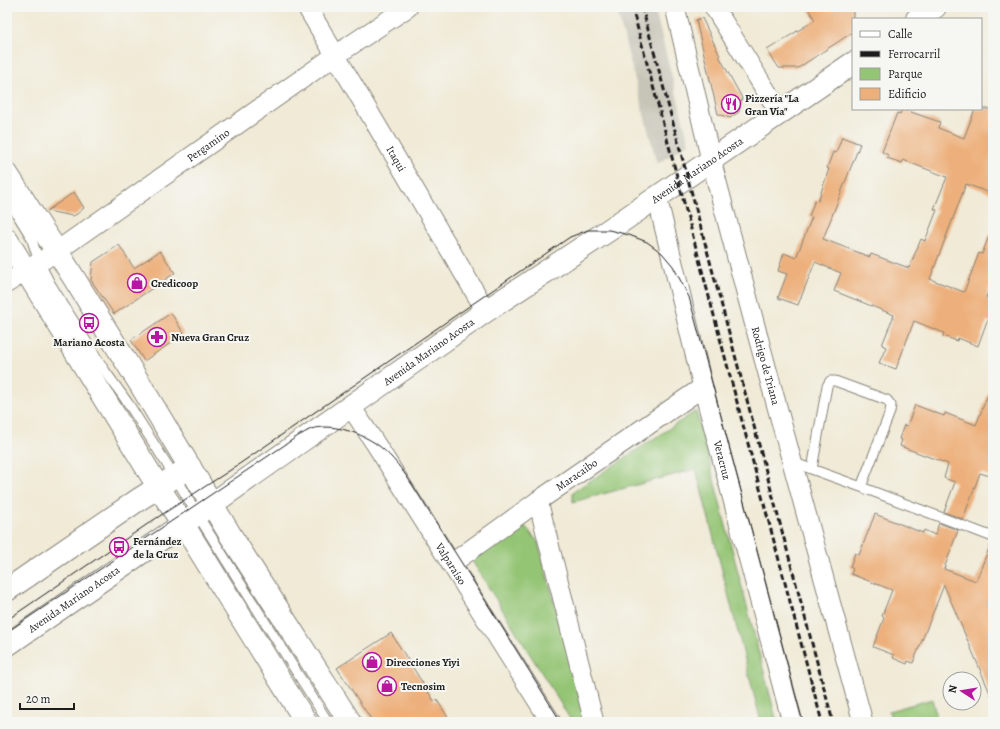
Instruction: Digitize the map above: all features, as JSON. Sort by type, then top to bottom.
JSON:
[{"type":"main road","points":[[918,18],[935,7]]},
{"type":"main road","name":"Avenida Mariano Acosta","points":[[7,645],[198,514],[486,311],[657,198],[852,64]]},
{"type":"main road","points":[[7,174],[42,229],[41,261],[198,514],[350,722]]},
{"type":"main road","points":[[7,240],[41,261],[140,384],[175,477],[198,514],[306,722]]},
{"type":"main road","points":[[7,590],[138,500],[175,477]]},
{"type":"street","name":"Itaqui","points":[[307,7],[486,311]]},
{"type":"street","name":"Pergamino","points":[[7,283],[41,261],[336,55],[408,7]]},
{"type":"street","name":"Rodrigo de Triana","points":[[675,7],[711,160],[863,722]]},
{"type":"street","points":[[714,7],[780,113]]},
{"type":"street","name":"Veracruz","points":[[657,198],[672,266],[703,387],[792,722]]},
{"type":"street","name":"Maracaibo","points":[[451,564],[538,501],[703,387]]},
{"type":"street","name":"Valparaíso","points":[[351,407],[551,722]]},
{"type":"street","points":[[538,501],[594,722]]},
{"type":"lane","points":[[7,198],[31,237],[41,261]]},
{"type":"lane","points":[[812,470],[826,386],[830,381],[835,381],[887,400],[891,405],[890,412],[861,487]]},
{"type":"lane","points":[[792,462],[993,537]]},
{"type":"lane","points":[[198,514],[328,722]]},
{"type":"shaded area","points":[[616,7],[654,7],[689,143],[657,164]]},
{"type":"green space","points":[[696,411],[777,722],[761,722],[696,469],[573,502],[573,492]]},
{"type":"green space","points":[[524,525],[538,542],[587,722],[572,722],[471,559]]},
{"type":"green space","points":[[932,699],[938,722],[892,722],[889,711]]},
{"type":"building","points":[[807,7],[853,7],[852,33],[798,68],[779,68],[767,50],[815,20]]},
{"type":"building","points":[[702,18],[719,56],[742,98],[739,112],[730,118],[718,114],[696,20]]},
{"type":"building","points":[[993,109],[993,194],[966,184],[930,279],[964,292],[979,253],[982,254],[993,228],[993,280],[986,297],[993,300],[993,323],[987,321],[978,346],[958,338],[957,341],[943,336],[944,333],[914,321],[896,369],[879,363],[886,347],[882,345],[894,315],[834,291],[841,273],[815,262],[798,305],[778,298],[787,274],[778,271],[784,253],[796,258],[812,217],[809,216],[815,200],[818,201],[833,152],[836,153],[842,137],[860,144],[823,239],[870,257],[871,254],[909,268],[921,239],[925,241],[937,210],[934,209],[947,177],[903,160],[902,163],[887,158],[888,155],[882,152],[897,113],[900,114],[902,110],[905,110],[940,122],[938,128],[964,138],[975,110]]},
{"type":"building","points":[[74,192],[84,208],[77,214],[73,216],[47,211]]},
{"type":"building","name":"Credicoop","points":[[119,245],[134,268],[160,251],[175,273],[114,314],[91,280],[93,262]]},
{"type":"building","name":"Nueva Gran Cruz","points":[[171,313],[184,334],[144,361],[131,340]]},
{"type":"building","points":[[992,384],[993,477],[980,473],[963,519],[944,512],[955,482],[944,478],[948,464],[900,446],[902,440],[899,439],[904,425],[907,426],[915,405],[944,416],[945,413],[976,425]]},
{"type":"building","points":[[875,514],[923,533],[924,530],[935,535],[939,523],[958,530],[944,569],[976,581],[991,543],[993,543],[993,700],[982,671],[981,671],[944,585],[913,663],[908,661],[907,664],[893,658],[894,655],[873,647],[884,618],[882,616],[892,590],[851,574],[853,569],[850,567],[855,553],[859,555]]},
{"type":"building","points":[[391,633],[434,701],[437,700],[451,722],[373,722],[337,668]]},
{"type":"tram line","points":[[7,620],[152,521],[229,471],[570,237],[588,230],[609,230],[629,235],[647,242],[662,253],[673,266],[689,297],[803,722]]},
{"type":"tram line","points":[[7,632],[298,436],[311,429],[319,427],[336,428],[361,435],[375,443],[385,451],[402,470],[561,722]]},
{"type":"railway","points":[[632,7],[822,722]]},
{"type":"railway","points":[[642,7],[833,722]]},
{"type":"place","name":"Pizzería \"La Gran Vía\"","points":[[731,104]]},
{"type":"place","name":"Credicoop","points":[[137,283]]},
{"type":"place","name":"Mariano Acosta","points":[[89,323]]},
{"type":"place","name":"Nueva Gran Cruz","points":[[157,337]]},
{"type":"place","name":"Fernández de la Cruz","points":[[119,547]]},
{"type":"place","name":"Direcciones Yiyi","points":[[372,662]]},
{"type":"place","name":"Tecnosim","points":[[387,686]]}]
